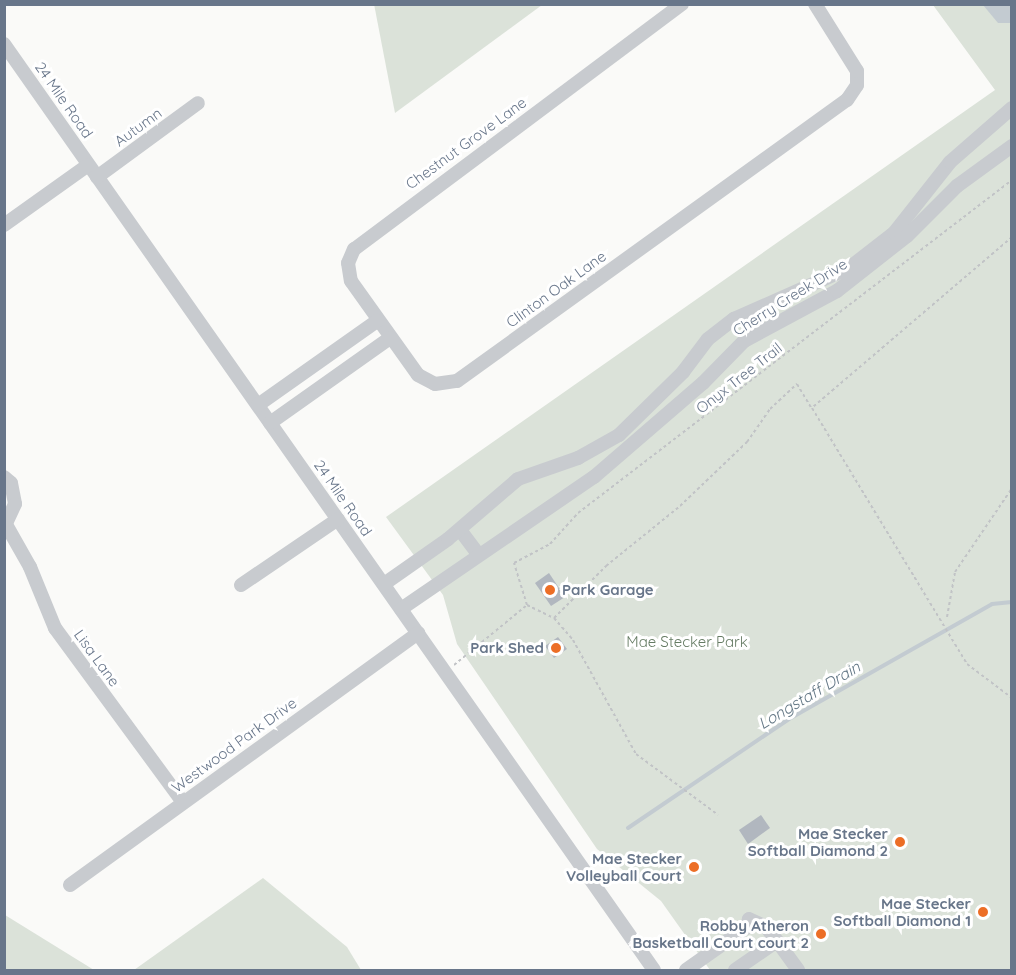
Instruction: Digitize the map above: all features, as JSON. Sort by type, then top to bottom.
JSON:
[{"type":"street","name":"Chestnut Grove Lane","points":[[390,338],[357,291],[349,271],[350,255],[360,242],[682,4]]},
{"type":"street","name":"Clinton Oak Lane","points":[[390,338],[418,375],[435,384],[452,383],[847,100],[858,80],[854,62],[815,4]]},
{"type":"street","name":"24 Mile Road","points":[[4,44],[654,970]]},
{"type":"street","name":"Autumn","points":[[97,177],[198,104]]},
{"type":"street","name":"Cherry Creek Drive","points":[[401,609],[478,554],[594,477],[641,426],[708,339],[734,319],[830,279],[897,237],[950,162],[1011,108]]},
{"type":"street","name":"Cherry Creek Drive","points":[[384,584],[460,530],[518,479],[578,458],[641,426],[703,383],[744,341],[837,291],[957,186],[1011,146]]},
{"type":"street","points":[[4,225],[88,165]]},
{"type":"street","points":[[258,405],[378,321]]},
{"type":"street","points":[[270,423],[390,338]]},
{"type":"street","points":[[4,477],[11,483],[15,504],[5,522]]},
{"type":"street","points":[[241,585],[338,519]]},
{"type":"street","name":"Lisa Lane","points":[[5,522],[30,567],[55,628],[183,802]]},
{"type":"street","points":[[460,530],[478,554]]},
{"type":"street","name":"Westwood Park Drive","points":[[70,885],[418,633]]},
{"type":"street","points":[[686,970],[747,927],[749,919],[766,927],[798,970]]},
{"type":"street","points":[[735,970],[777,940]]},
{"type":"path","name":"Onyx Tree Trail","points":[[527,605],[514,563],[550,544],[578,513],[1011,180]]},
{"type":"path","points":[[812,408],[1011,237]]},
{"type":"path","points":[[554,618],[606,566],[689,498],[747,442],[770,410],[797,384],[967,664],[1011,698]]},
{"type":"path","points":[[947,617],[955,572],[1011,488]]},
{"type":"path","points":[[445,672],[499,632],[527,605],[554,618],[591,668],[636,754],[718,815]]},
{"type":"green space","points":[[374,4],[542,4],[542,5],[395,113]]},
{"type":"green space","name":"Mae Stecker Park","points":[[933,5],[1011,5],[1011,970],[710,970],[661,901],[597,849],[457,644],[443,595],[386,517],[995,90]]},
{"type":"green space","points":[[263,878],[347,947],[361,970],[134,970]]},
{"type":"green space","points":[[5,915],[94,970],[5,970]]},
{"type":"shaded area","points":[[983,5],[1011,5],[1011,23],[998,23]]},
{"type":"building","name":"Park Garage","points":[[549,573],[565,597],[551,606],[535,583]]},
{"type":"building","name":"Park Shed","points":[[558,637],[567,649],[554,658],[545,646]]},
{"type":"building","points":[[761,815],[770,828],[748,844],[739,830]]},
{"type":"waterway","name":"Longstaff Drain","points":[[628,828],[789,719],[992,604],[1012,602]]},
{"type":"place","name":"Park Garage","points":[[550,590]]},
{"type":"place","name":"Park Shed","points":[[556,648]]},
{"type":"place","name":"Mae Stecker Softball Diamond 2","points":[[900,842]]},
{"type":"place","name":"Mae Stecker Volleyball Court","points":[[694,867]]},
{"type":"place","name":"Mae Stecker Softball Diamond 1","points":[[983,912]]},
{"type":"place","name":"Robby Atheron Basketball Court court 2","points":[[821,934]]}]
